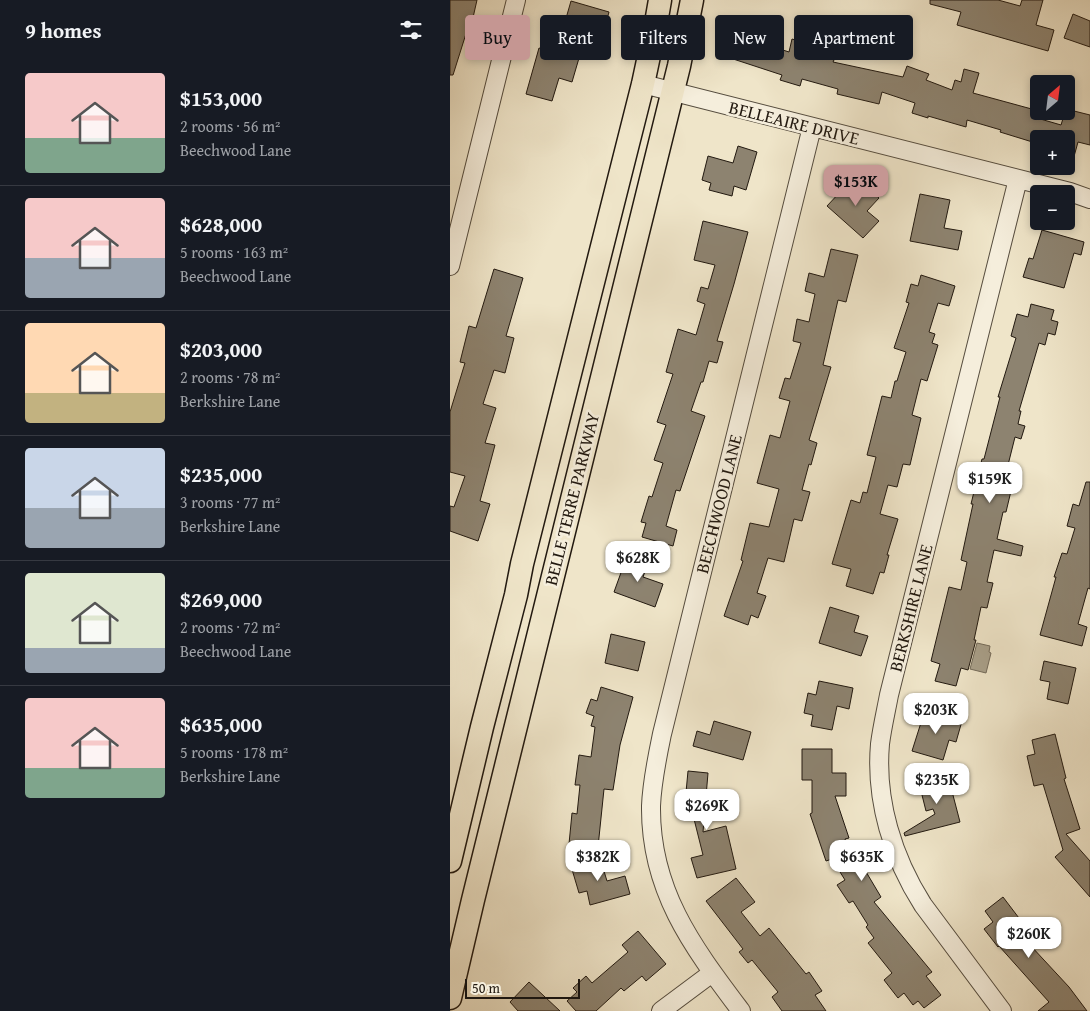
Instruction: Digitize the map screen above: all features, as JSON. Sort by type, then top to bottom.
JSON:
[{"type":"main road","name":"BELLE TERRE PARKWAY","points":[[450,861],[522,564],[643,84],[660,0]]},
{"type":"main road","name":"BELLE TERRE PARKWAY","points":[[450,998],[679,66],[692,0]]},
{"type":"street","points":[[450,266],[516,0]]},
{"type":"street","name":"BELLEAIRE DRIVE","points":[[643,84],[1090,199]]},
{"type":"street","name":"BEECHWOOD LANE","points":[[741,1011],[692,943],[665,890],[659,870],[652,829],[653,778],[812,127]]},
{"type":"street","name":"BERKSHIRE LANE","points":[[1002,1011],[923,905],[900,864],[886,821],[881,796],[880,745],[891,686],[1018,179]]},
{"type":"street","points":[[661,1011],[712,973]]},
{"type":"shaded area","points":[[977,643],[990,646],[989,652],[991,653],[986,673],[970,669]]},
{"type":"building","points":[[450,0],[477,0],[474,15],[465,15],[465,37],[453,75],[450,75]]},
{"type":"building","points":[[930,0],[998,0],[1020,6],[1022,0],[1043,0],[1036,25],[1054,30],[1048,51],[957,25],[961,12],[930,4]]},
{"type":"building","points":[[571,1],[609,12],[608,15],[567,15]]},
{"type":"building","points":[[1073,14],[1090,21],[1090,47],[1064,38]]},
{"type":"building","points":[[792,39],[794,40],[794,60],[834,60],[833,62],[903,77],[907,66],[929,74],[926,80],[952,90],[955,80],[961,82],[964,69],[979,73],[973,93],[1030,109],[1030,120],[1044,120],[1061,125],[1063,120],[1075,120],[1075,111],[1090,115],[1090,145],[1078,142],[1075,153],[1075,130],[1030,130],[1030,141],[967,120],[966,127],[912,113],[915,103],[882,92],[879,104],[837,94],[838,89],[802,79],[800,86],[780,80],[782,75],[736,60],[784,60],[784,50],[789,52]]},
{"type":"building","points":[[539,48],[540,60],[578,60],[572,82],[559,78],[552,101],[526,94]]},
{"type":"building","points":[[738,146],[757,152],[746,190],[734,186],[732,196],[709,190],[711,183],[702,180],[708,156],[733,163]]},
{"type":"building","points":[[855,176],[879,198],[867,211],[879,221],[863,238],[827,206]]},
{"type":"building","points":[[920,194],[950,200],[944,228],[962,231],[958,250],[910,241]]},
{"type":"building","points":[[703,221],[748,232],[717,341],[723,342],[717,363],[709,361],[691,411],[705,416],[680,491],[676,490],[666,526],[677,530],[673,546],[642,537],[646,523],[641,522],[649,496],[652,497],[663,463],[654,460],[666,425],[657,422],[673,374],[666,372],[678,329],[696,335],[705,304],[697,301],[701,287],[708,289],[715,265],[694,260]]},
{"type":"building","points":[[1042,230],[1084,242],[1081,255],[1074,253],[1064,288],[1023,277],[1029,258],[1033,259]]},
{"type":"building","points":[[831,249],[858,255],[846,302],[838,300],[823,365],[831,367],[809,440],[817,443],[802,490],[810,492],[802,521],[794,519],[784,562],[768,558],[757,593],[766,596],[758,618],[751,615],[748,625],[724,616],[743,561],[741,560],[750,523],[769,527],[779,489],[757,483],[770,435],[780,438],[790,401],[779,398],[785,378],[790,379],[801,343],[793,341],[797,319],[809,322],[815,294],[805,291],[809,273],[824,277]]},
{"type":"building","points":[[494,269],[523,278],[506,336],[514,338],[505,373],[494,370],[483,404],[496,408],[485,443],[495,445],[480,501],[490,504],[478,541],[450,531],[450,506],[454,507],[465,476],[450,472],[450,412],[465,363],[460,362],[469,326],[476,328]]},
{"type":"building","points":[[921,275],[955,286],[949,306],[938,303],[929,332],[935,334],[932,343],[938,345],[927,381],[921,379],[912,415],[921,418],[910,465],[903,464],[897,487],[888,485],[880,514],[898,519],[887,555],[889,555],[884,573],[880,572],[873,594],[846,586],[851,569],[832,564],[851,500],[860,503],[863,492],[867,493],[876,457],[867,455],[882,396],[891,398],[906,352],[894,348],[909,303],[906,302],[911,284],[918,286]]},
{"type":"building","points":[[1031,304],[1054,310],[1051,320],[1058,322],[1055,335],[1048,333],[1045,345],[1039,343],[1019,411],[1021,411],[1018,424],[1025,426],[1021,439],[1015,437],[1002,489],[1011,491],[1006,512],[1003,512],[997,539],[1023,546],[1021,556],[994,550],[987,582],[993,583],[987,608],[981,607],[974,640],[976,640],[968,670],[961,668],[956,686],[935,681],[940,664],[931,661],[949,587],[961,590],[967,562],[961,560],[973,504],[971,504],[1000,397],[998,397],[1016,338],[1011,336],[1017,314],[1028,317]]},
{"type":"building","points":[[1086,482],[1090,482],[1090,589],[1088,588],[1078,624],[1087,627],[1082,646],[1040,635],[1056,577],[1054,577],[1062,553],[1067,554],[1075,528],[1067,526],[1073,504],[1079,506]]},
{"type":"building","points":[[627,556],[648,563],[643,577],[663,584],[655,607],[614,592]]},
{"type":"building","points":[[830,607],[859,616],[854,632],[868,636],[861,656],[819,643]]},
{"type":"building","points":[[611,634],[645,642],[638,671],[605,663]]},
{"type":"building","points":[[1044,661],[1076,668],[1068,704],[1047,699],[1050,682],[1040,680]]},
{"type":"building","points":[[819,681],[853,688],[849,709],[837,706],[832,730],[811,726],[813,715],[804,713],[808,693],[816,695]]},
{"type":"building","points":[[601,687],[633,697],[620,745],[613,790],[604,789],[598,847],[569,844],[572,813],[577,814],[580,785],[575,785],[579,755],[591,757],[595,727],[591,726],[594,716],[586,713],[591,699],[597,701]]},
{"type":"building","points":[[925,710],[962,721],[956,742],[949,740],[943,760],[912,751]]},
{"type":"building","points":[[714,721],[751,732],[743,760],[693,746],[697,731],[710,735]]},
{"type":"building","points":[[1055,734],[1066,778],[1064,779],[1080,829],[1066,834],[1090,861],[1090,897],[1055,857],[1063,850],[1043,784],[1034,786],[1027,756],[1035,754],[1032,740]]},
{"type":"building","points":[[802,749],[832,749],[832,773],[846,773],[846,796],[835,796],[849,838],[845,839],[853,864],[859,860],[881,897],[874,902],[932,972],[926,976],[941,995],[924,1008],[918,1001],[913,1005],[904,993],[898,998],[884,980],[892,973],[868,943],[874,938],[866,927],[868,925],[853,901],[849,903],[837,885],[845,880],[832,859],[826,861],[810,814],[812,813],[812,780],[802,780]]},
{"type":"building","points":[[688,771],[708,773],[703,832],[726,826],[736,869],[697,878],[691,858],[703,855],[693,815],[684,814]]},
{"type":"building","points":[[948,776],[960,822],[905,836],[904,833],[935,814],[933,809],[926,811],[919,783]]},
{"type":"building","points":[[600,858],[607,881],[625,876],[630,894],[590,905],[587,891],[579,893],[571,866]]},
{"type":"building","points":[[736,878],[755,902],[741,912],[760,936],[769,928],[806,974],[809,972],[822,991],[815,995],[826,1011],[782,1011],[772,997],[778,992],[752,960],[748,963],[739,952],[743,949],[706,901]]},
{"type":"building","points":[[1003,897],[1025,926],[1018,932],[1069,987],[1087,1011],[1038,1011],[1049,1002],[998,947],[984,929],[993,922],[985,911]]},
{"type":"building","points":[[638,931],[666,964],[646,981],[642,976],[624,991],[621,988],[596,1011],[576,1011],[567,1001],[577,992],[573,988],[586,976],[592,983],[628,952],[622,945]]},
{"type":"building","points":[[529,982],[560,1011],[518,1011],[510,1002]]}]
